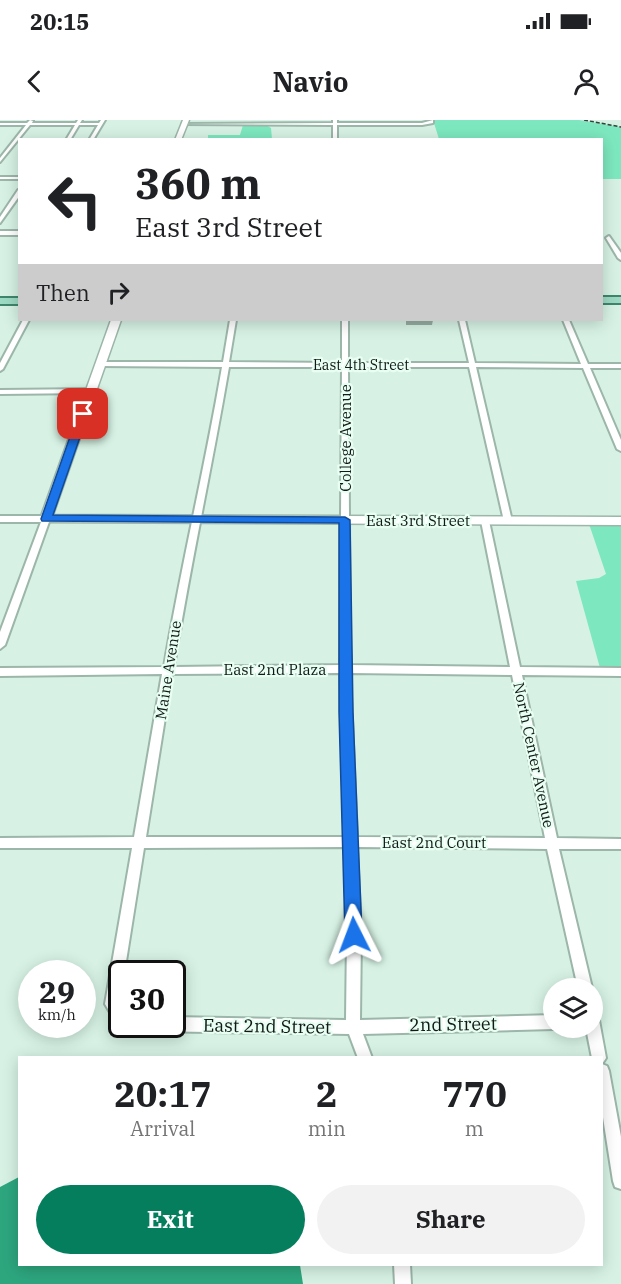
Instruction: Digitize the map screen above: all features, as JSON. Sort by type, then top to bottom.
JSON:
[{"type":"main road","points":[[603,300],[621,300]]},
{"type":"main road","points":[[0,302],[18,302]]},
{"type":"street","points":[[0,122],[102,122]]},
{"type":"street","points":[[0,161],[30,122]]},
{"type":"street","points":[[69,138],[79,122]]},
{"type":"street","points":[[92,138],[102,122]]},
{"type":"street","points":[[179,138],[185,122],[431,122]]},
{"type":"street","points":[[335,122],[335,138]]},
{"type":"street","points":[[0,147],[18,147]]},
{"type":"street","points":[[0,178],[18,178]]},
{"type":"street","points":[[0,220],[18,194]]},
{"type":"street","points":[[0,233],[18,233]]},
{"type":"street","points":[[605,238],[621,238]]},
{"type":"street","points":[[605,238],[621,258]]},
{"type":"street","points":[[0,369],[25,321]]},
{"type":"street","points":[[0,645],[116,321]]},
{"type":"street","name":"Maine Avenue","points":[[120,960],[180,598],[198,519],[233,321]]},
{"type":"street","name":"College Avenue","points":[[345,321],[345,669],[349,842],[354,935],[354,1027],[364,1056]]},
{"type":"street","points":[[462,321],[508,521]]},
{"type":"street","points":[[566,321],[621,449]]},
{"type":"street","name":"East 4th Street","points":[[100,364],[621,366]]},
{"type":"street","points":[[0,392],[91,392]]},
{"type":"street","name":"East 3rd Street","points":[[0,519],[621,521]]},
{"type":"street","name":"North Center Avenue","points":[[485,521],[552,843],[583,978]]},
{"type":"street","name":"East 2nd Plaza","points":[[0,672],[345,669],[517,673],[621,672]]},
{"type":"street","name":"East 2nd Court","points":[[0,843],[621,844]]},
{"type":"street","name":"2nd Street","points":[[354,1027],[543,1022]]},
{"type":"street","name":"East 2nd Street","points":[[186,1025],[354,1027]]},
{"type":"street","points":[[596,1038],[599,1056]]},
{"type":"street","points":[[603,1077],[621,1181]]},
{"type":"street","points":[[402,1266],[403,1284]]},
{"type":"shaded area","points":[[433,120],[579,120],[621,127],[621,179],[603,179],[603,138],[439,138]]},
{"type":"shaded area","points":[[243,125],[266,125],[271,128],[272,138],[208,138],[208,135],[240,135]]},
{"type":"shaded area","points":[[589,524],[621,524],[621,668],[600,668],[576,581],[599,578],[606,574]]},
{"type":"shaded area","points":[[18,1178],[18,1266],[300,1266],[303,1284],[0,1284],[0,1187]]},
{"type":"railway","points":[[584,120],[621,127]]},
{"type":"route","points":[[83,414],[46,519],[345,520],[345,669],[349,842],[354,935]]}]
